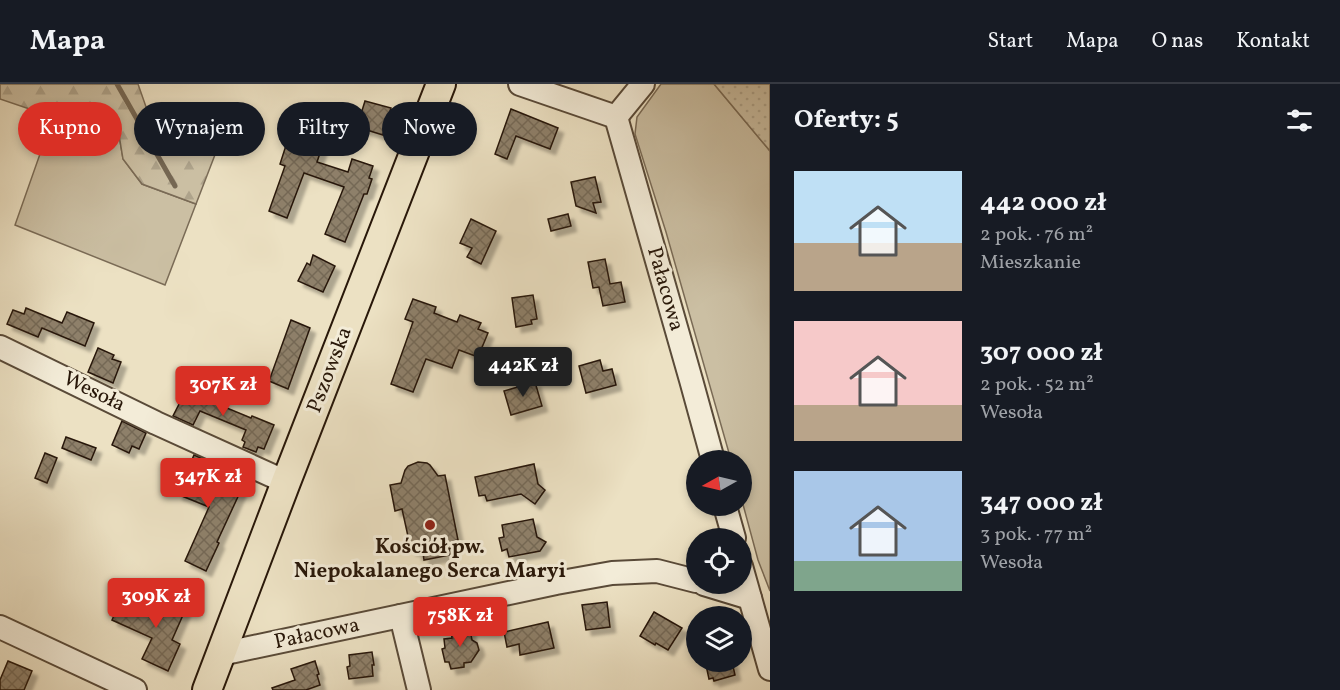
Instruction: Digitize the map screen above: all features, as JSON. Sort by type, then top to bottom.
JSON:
[{"type":"main road","name":"Pszowska","points":[[207,690],[441,84]]},
{"type":"street","points":[[520,84],[616,117],[643,84]]},
{"type":"street","name":"Pałacowa","points":[[616,117],[710,450]]},
{"type":"street","name":"Wesoła","points":[[0,347],[156,423],[286,482]]},
{"type":"street","name":"Pałacowa","points":[[221,654],[612,573],[657,571],[686,578]]},
{"type":"street","points":[[737,594],[750,598]]},
{"type":"street","points":[[749,594],[770,669]]},
{"type":"street","points":[[401,616],[418,690]]},
{"type":"street","points":[[0,627],[135,690]]},
{"type":"green space","points":[[0,84],[138,84],[144,102],[134,102],[134,156],[215,156],[196,204],[142,184],[123,159],[122,102],[18,102],[18,105],[0,99]]},
{"type":"green space","points":[[661,84],[714,84],[770,151],[770,591],[758,560],[752,528],[749,528],[746,516],[752,516],[752,450],[728,450],[666,232],[635,134],[637,117]]},
{"type":"green space","points":[[714,84],[770,84],[770,151]]},
{"type":"green space","points":[[122,153],[123,159],[142,184],[196,204],[165,285],[15,225],[39,156],[122,156]]},
{"type":"building","points":[[370,102],[382,106],[382,135],[370,131]]},
{"type":"building","points":[[511,109],[558,128],[550,149],[516,136],[507,159],[495,154]]},
{"type":"building","points":[[283,156],[319,156],[317,162],[348,172],[352,159],[373,166],[367,194],[364,194],[345,242],[325,234],[344,187],[304,173],[287,218],[269,211],[285,166],[280,164]]},
{"type":"building","points":[[595,177],[601,202],[593,203],[596,213],[576,206],[571,182]]},
{"type":"building","points":[[568,214],[571,226],[551,231],[548,219]]},
{"type":"building","points":[[471,219],[496,231],[481,264],[467,257],[472,248],[460,243]]},
{"type":"building","points":[[313,255],[335,266],[323,292],[298,281],[307,263],[310,265]]},
{"type":"building","points":[[605,259],[610,284],[621,282],[625,302],[603,306],[599,287],[593,288],[588,262]]},
{"type":"building","points":[[533,295],[537,319],[531,320],[532,324],[516,327],[512,298]]},
{"type":"building","points":[[413,299],[436,307],[434,313],[457,322],[460,315],[481,323],[478,329],[488,333],[478,357],[459,350],[452,368],[426,359],[413,392],[391,384],[413,322],[405,319]]},
{"type":"building","points":[[26,308],[62,323],[67,312],[94,323],[85,346],[42,328],[38,337],[7,324],[13,310],[24,314]]},
{"type":"building","points":[[291,320],[310,328],[288,389],[269,381]]},
{"type":"building","points":[[98,348],[114,355],[112,359],[121,362],[113,383],[88,372]]},
{"type":"building","points":[[600,360],[603,371],[612,369],[616,385],[586,393],[579,366]]},
{"type":"building","points":[[191,381],[210,390],[205,399],[274,425],[264,449],[258,447],[256,452],[243,447],[245,442],[242,440],[246,430],[200,411],[193,425],[173,416]]},
{"type":"building","points":[[535,382],[542,406],[511,415],[504,391]]},
{"type":"building","points":[[122,421],[146,433],[139,449],[132,446],[129,453],[112,445]]},
{"type":"building","points":[[66,437],[96,448],[91,460],[62,448]]},
{"type":"building","points":[[45,453],[57,458],[47,483],[35,478]]},
{"type":"building","points":[[194,455],[210,462],[206,472],[242,488],[206,571],[185,561],[209,507],[177,494]]},
{"type":"building","name":"Kościół pw. Niepokalanego Serca Maryi","points":[[418,462],[430,465],[438,476],[445,475],[458,540],[453,541],[454,547],[449,549],[450,555],[424,560],[423,553],[417,555],[416,550],[411,550],[402,509],[395,511],[390,485],[401,483],[408,466]]},
{"type":"building","points":[[534,464],[538,484],[545,490],[535,504],[521,494],[487,501],[485,495],[479,496],[475,477]]},
{"type":"building","points":[[533,519],[537,537],[546,542],[540,551],[509,557],[507,549],[502,551],[499,538],[504,537],[502,525]]},
{"type":"building","points":[[165,597],[187,606],[172,640],[180,644],[168,671],[142,659],[152,638],[112,620],[118,606],[135,614],[140,603],[158,612]]},
{"type":"building","points":[[607,602],[610,627],[586,630],[582,605]]},
{"type":"building","points":[[654,612],[682,628],[668,650],[640,636]]},
{"type":"building","points":[[548,622],[554,648],[520,655],[519,644],[507,647],[504,632]]},
{"type":"building","points":[[469,625],[472,640],[477,643],[479,650],[471,662],[464,663],[464,667],[451,669],[449,662],[445,662],[442,649],[445,648],[444,639],[452,638],[451,629]]},
{"type":"building","points":[[372,652],[373,676],[349,679],[347,667],[350,666],[349,655]]},
{"type":"building","points":[[8,661],[32,671],[24,690],[0,690],[0,680]]},
{"type":"building","points":[[315,661],[320,685],[306,690],[273,690],[272,688],[295,680],[291,669]]},
{"type":"building","points":[[708,672],[734,672],[735,675],[714,681],[713,678],[709,679]]},
{"type":"waterway","points":[[117,84],[175,186]]},
{"type":"place","name":"Kościół pw. Niepokalanego Serca Maryi","points":[[430,525]]}]
